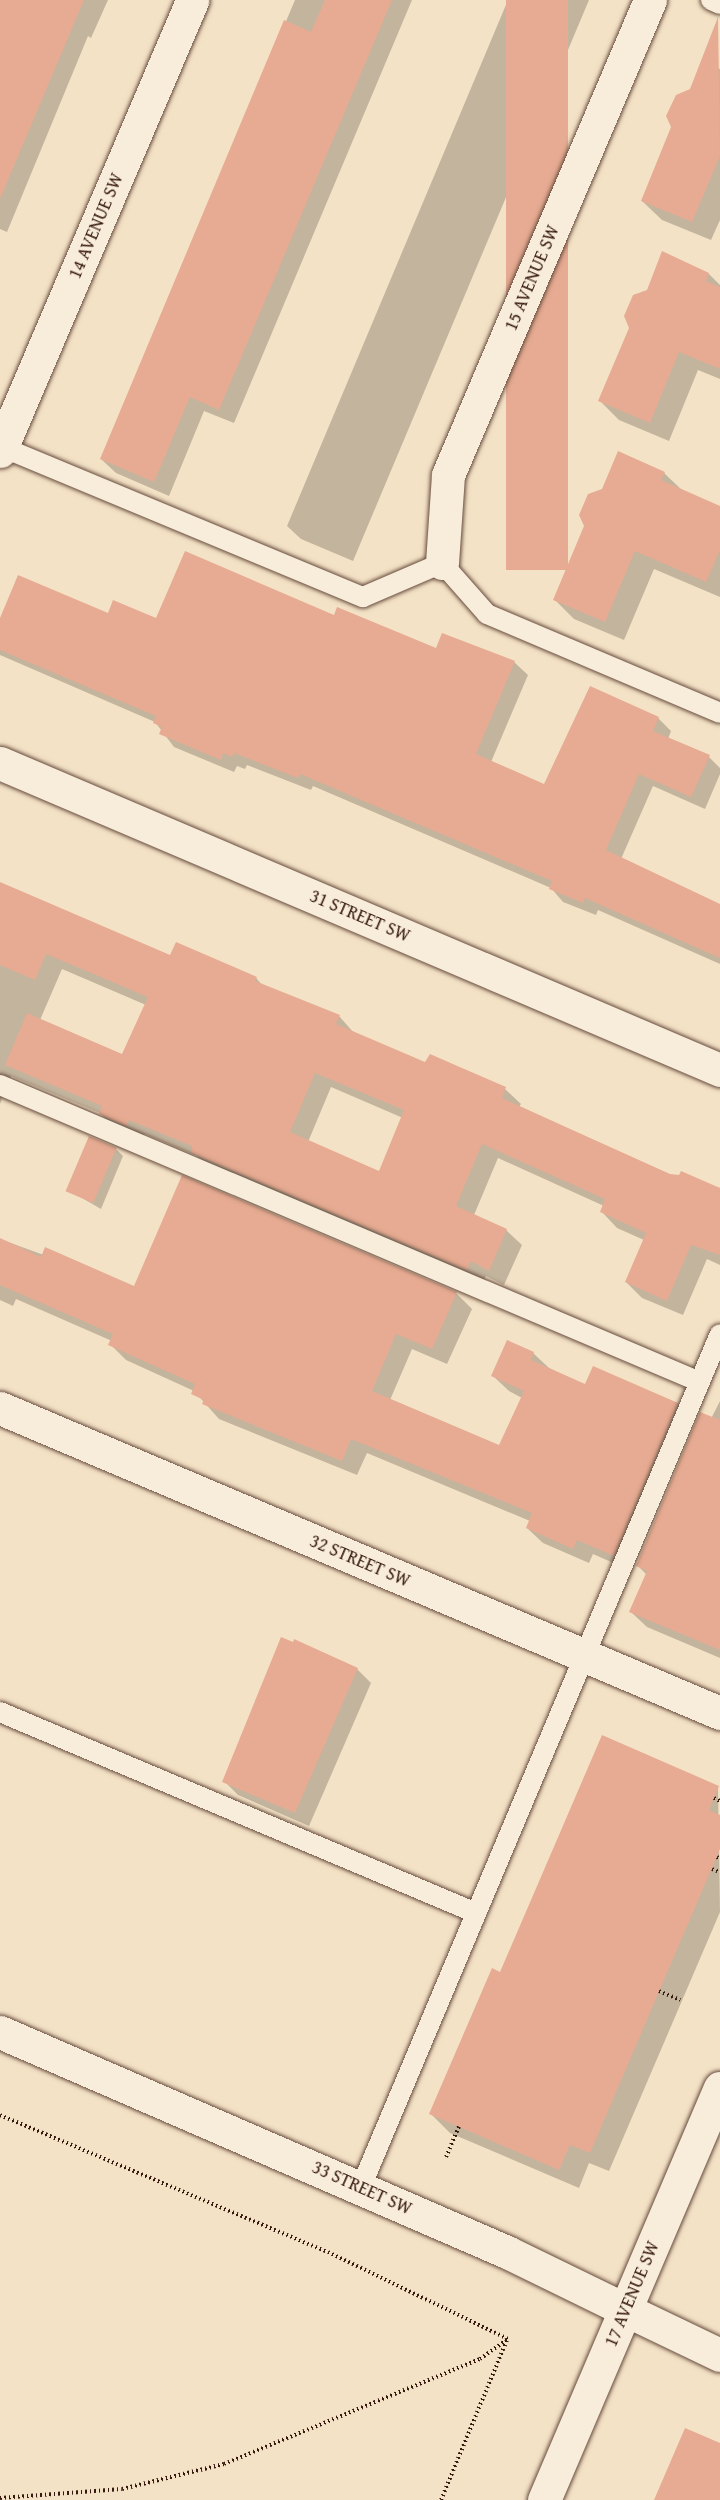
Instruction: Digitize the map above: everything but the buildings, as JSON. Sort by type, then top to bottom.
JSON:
[{"type":"street","name":"14 AVENUE SW","points":[[1,449],[192,0]]},
{"type":"street","name":"15 AVENUE SW","points":[[442,563],[448,475],[650,0]]},
{"type":"street","name":"31 STREET SW","points":[[0,763],[720,1070]]},
{"type":"street","name":"32 STREET SW","points":[[0,1408],[720,1713]]},
{"type":"street","name":"33 STREET SW","points":[[0,2032],[361,2187],[720,2355]]},
{"type":"street","name":"17 AVENUE SW","points":[[544,2500],[720,2088]]},
{"type":"lane","points":[[711,0],[720,3]]},
{"type":"lane","points":[[1,449],[363,597],[442,563],[487,614],[720,713]]},
{"type":"lane","points":[[0,1085],[700,1382]]},
{"type":"lane","points":[[361,2187],[720,1334]]},
{"type":"lane","points":[[0,1712],[476,1913]]},
{"type":"path","points":[[714,1798],[720,1801]]},
{"type":"path","points":[[712,1869],[720,1872]]},
{"type":"path","points":[[659,1991],[680,2000]]},
{"type":"path","points":[[0,2115],[328,2252],[508,2339]]},
{"type":"path","points":[[446,2157],[459,2127]]},
{"type":"path","points":[[0,2498],[122,2489],[224,2464],[480,2359],[508,2339]]},
{"type":"path","points":[[441,2500],[508,2339]]}]
